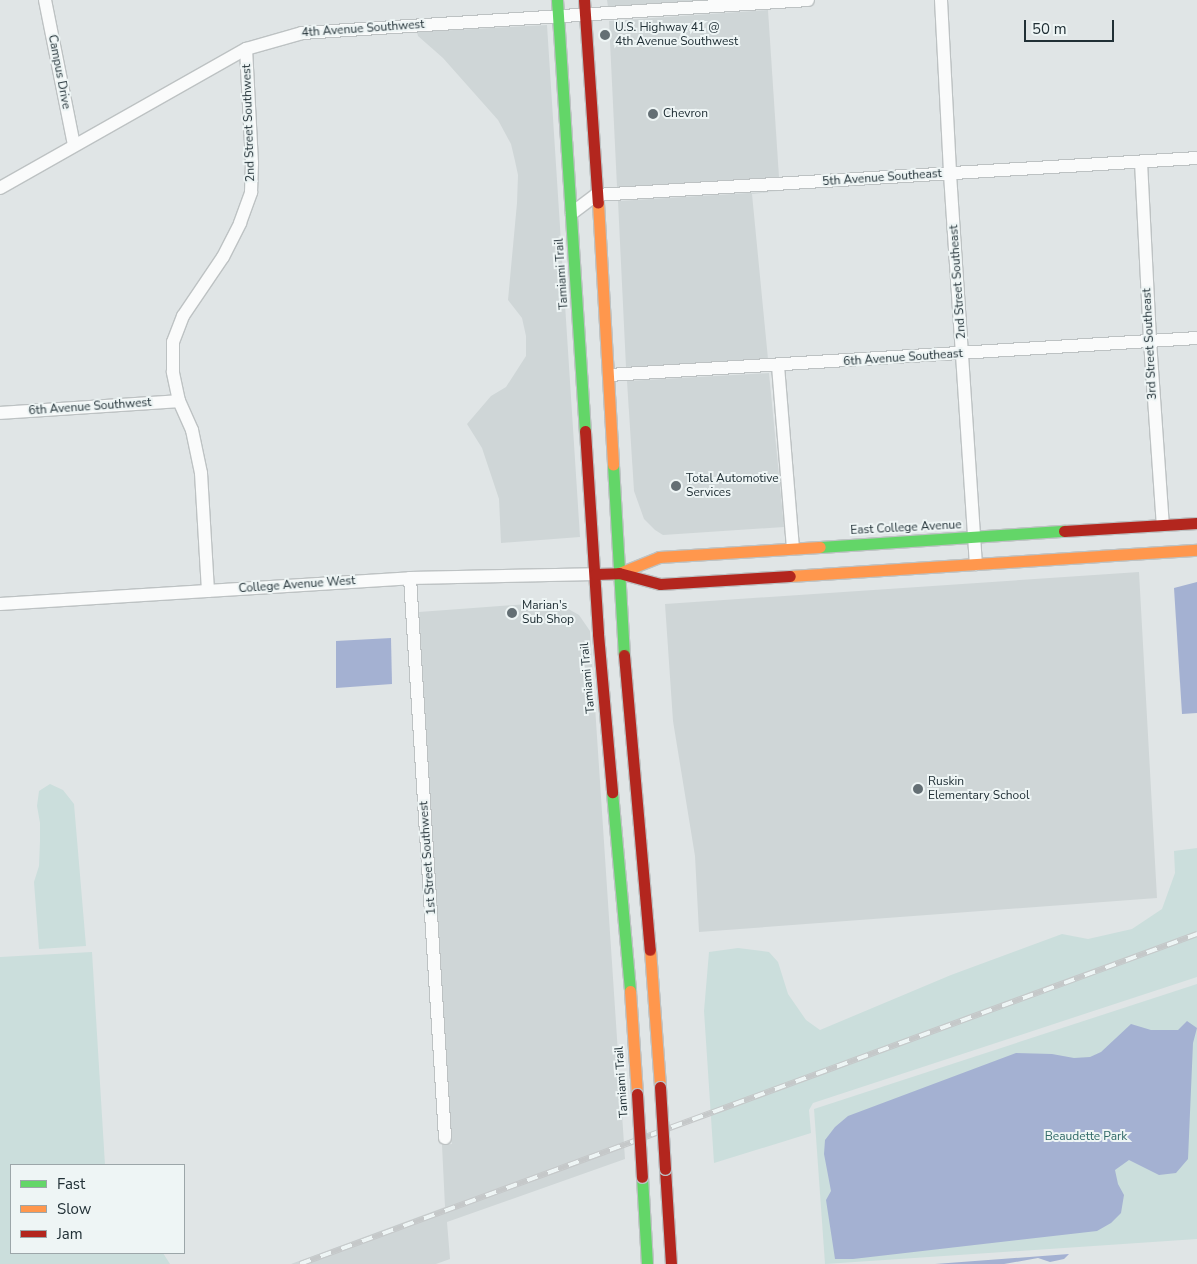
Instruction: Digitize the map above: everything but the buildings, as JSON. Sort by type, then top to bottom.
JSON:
[{"type":"main road","name":"Tamiami Trail","points":[[557,0],[604,704],[626,942],[648,1264]]},
{"type":"main road","points":[[584,0],[609,375],[627,697],[651,964],[670,1264]]},
{"type":"main road","points":[[580,348],[599,373],[609,375]]},
{"type":"main road","name":"East College Avenue","points":[[619,574],[659,558],[1197,522]]},
{"type":"main road","name":"East College Avenue","points":[[595,574],[619,574],[660,584],[1197,550]]},
{"type":"street","name":"Campus Drive","points":[[45,0],[74,145]]},
{"type":"street","name":"4th Avenue Southwest","points":[[0,188],[246,49],[302,33],[808,0]]},
{"type":"street","name":"2nd Street Southeast","points":[[941,0],[950,174],[976,564]]},
{"type":"street","name":"2nd Street Southwest","points":[[208,591],[201,473],[192,430],[179,401],[172,372],[173,342],[183,316],[223,257],[240,223],[252,192],[246,49]]},
{"type":"street","name":"5th Avenue Southeast","points":[[596,195],[1197,158]]},
{"type":"street","name":"3rd Street Southeast","points":[[1141,162],[1150,341],[1163,525]]},
{"type":"street","points":[[572,213],[596,195]]},
{"type":"street","name":"6th Avenue Southeast","points":[[609,375],[778,366],[1197,338]]},
{"type":"street","points":[[778,366],[793,548]]},
{"type":"street","name":"6th Avenue Southwest","points":[[0,413],[179,401]]},
{"type":"street","name":"College Avenue West","points":[[0,604],[410,578],[595,574]]},
{"type":"street","name":"1st Street Southwest","points":[[410,578],[445,1138]]},
{"type":"shaded area","points":[[607,0],[709,0],[608,7]]},
{"type":"shaded area","points":[[768,10],[779,177],[617,187],[609,21]]},
{"type":"shaded area","points":[[547,25],[580,537],[501,543],[499,499],[482,448],[467,424],[491,396],[506,387],[526,356],[526,336],[522,318],[508,300],[518,175],[511,144],[498,120],[443,58],[418,36],[417,32]]},
{"type":"shaded area","points":[[779,191],[752,194],[768,359],[626,367],[618,201]]},
{"type":"shaded area","points":[[769,373],[784,527],[663,535],[655,530],[644,519],[634,491],[627,381]]},
{"type":"shaded area","name":"Ruskin Elementary School","points":[[1139,572],[1157,898],[699,932],[695,856],[673,721],[665,604]]},
{"type":"shaded area","points":[[556,602],[579,615],[590,631],[625,1159],[447,1222],[450,1259],[436,1264],[291,1264],[445,1207],[442,1145],[452,1144],[419,612]]},
{"type":"green space","points":[[50,784],[63,790],[74,804],[86,946],[39,949],[34,882],[39,866],[40,841],[40,823],[37,806],[39,791]]},
{"type":"green space","points":[[1197,848],[1197,977],[813,1103],[809,1110],[811,1133],[714,1163],[704,1011],[709,952],[738,948],[769,952],[778,962],[788,994],[806,1020],[820,1030],[951,975],[1062,934],[1088,939],[1132,929],[1162,909],[1175,873],[1174,851]]},
{"type":"green space","points":[[92,952],[105,1164],[10,1164],[10,1254],[164,1254],[170,1264],[0,1264],[0,957]]},
{"type":"green space","name":"Beaudette Park","points":[[1197,984],[1197,1239],[825,1264],[814,1109]]},
{"type":"water","points":[[1197,582],[1197,713],[1182,714],[1174,588]]},
{"type":"water","points":[[391,638],[392,684],[336,688],[336,641]]},
{"type":"water","name":"Beaudette Park","points":[[1187,1021],[1197,1028],[1193,1043],[1188,1159],[1176,1173],[1159,1175],[1129,1160],[1115,1170],[1118,1184],[1124,1195],[1121,1213],[1111,1223],[1097,1231],[853,1259],[835,1259],[826,1200],[831,1191],[824,1154],[825,1140],[835,1127],[848,1116],[1016,1053],[1052,1054],[1074,1058],[1090,1057],[1101,1052],[1131,1024],[1151,1030],[1178,1030]]},
{"type":"water","points":[[1069,1254],[1064,1259],[1050,1262],[1038,1258],[1004,1264],[935,1264]]},
{"type":"railway","points":[[300,1264],[1197,934]]},
{"type":"traffic: fast","points":[[557,0],[585,431]]},
{"type":"traffic: fast","points":[[613,465],[624,655]]},
{"type":"traffic: fast","points":[[820,547],[1064,531]]},
{"type":"traffic: fast","points":[[612,792],[630,991]]},
{"type":"traffic: fast","points":[[642,1177],[647,1264]]},
{"type":"traffic: slow","points":[[598,203],[613,465]]},
{"type":"traffic: slow","points":[[619,573],[659,557],[820,547]]},
{"type":"traffic: slow","points":[[790,576],[1197,550]]},
{"type":"traffic: slow","points":[[650,950],[660,1087]]},
{"type":"traffic: slow","points":[[630,991],[637,1094]]},
{"type":"traffic: jam","points":[[584,0],[598,203]]},
{"type":"traffic: jam","points":[[585,431],[598,634],[612,792]]},
{"type":"traffic: jam","points":[[1064,531],[1197,523]]},
{"type":"traffic: jam","points":[[595,574],[619,573],[660,584],[790,576]]},
{"type":"traffic: jam","points":[[624,655],[650,950]]},
{"type":"traffic: jam","points":[[660,1087],[665,1169]]},
{"type":"traffic: jam","points":[[637,1094],[642,1177]]},
{"type":"traffic: jam","points":[[665,1169],[671,1264]]},
{"type":"place","name":"U.S. Highway 41 @ 4th Avenue Southwest","points":[[605,35]]},
{"type":"place","name":"Chevron","points":[[653,114]]},
{"type":"place","name":"Total Automotive Services","points":[[676,486]]},
{"type":"place","name":"Marian's Sub Shop","points":[[512,613]]},
{"type":"place","name":"Ruskin Elementary School","points":[[918,789]]}]
